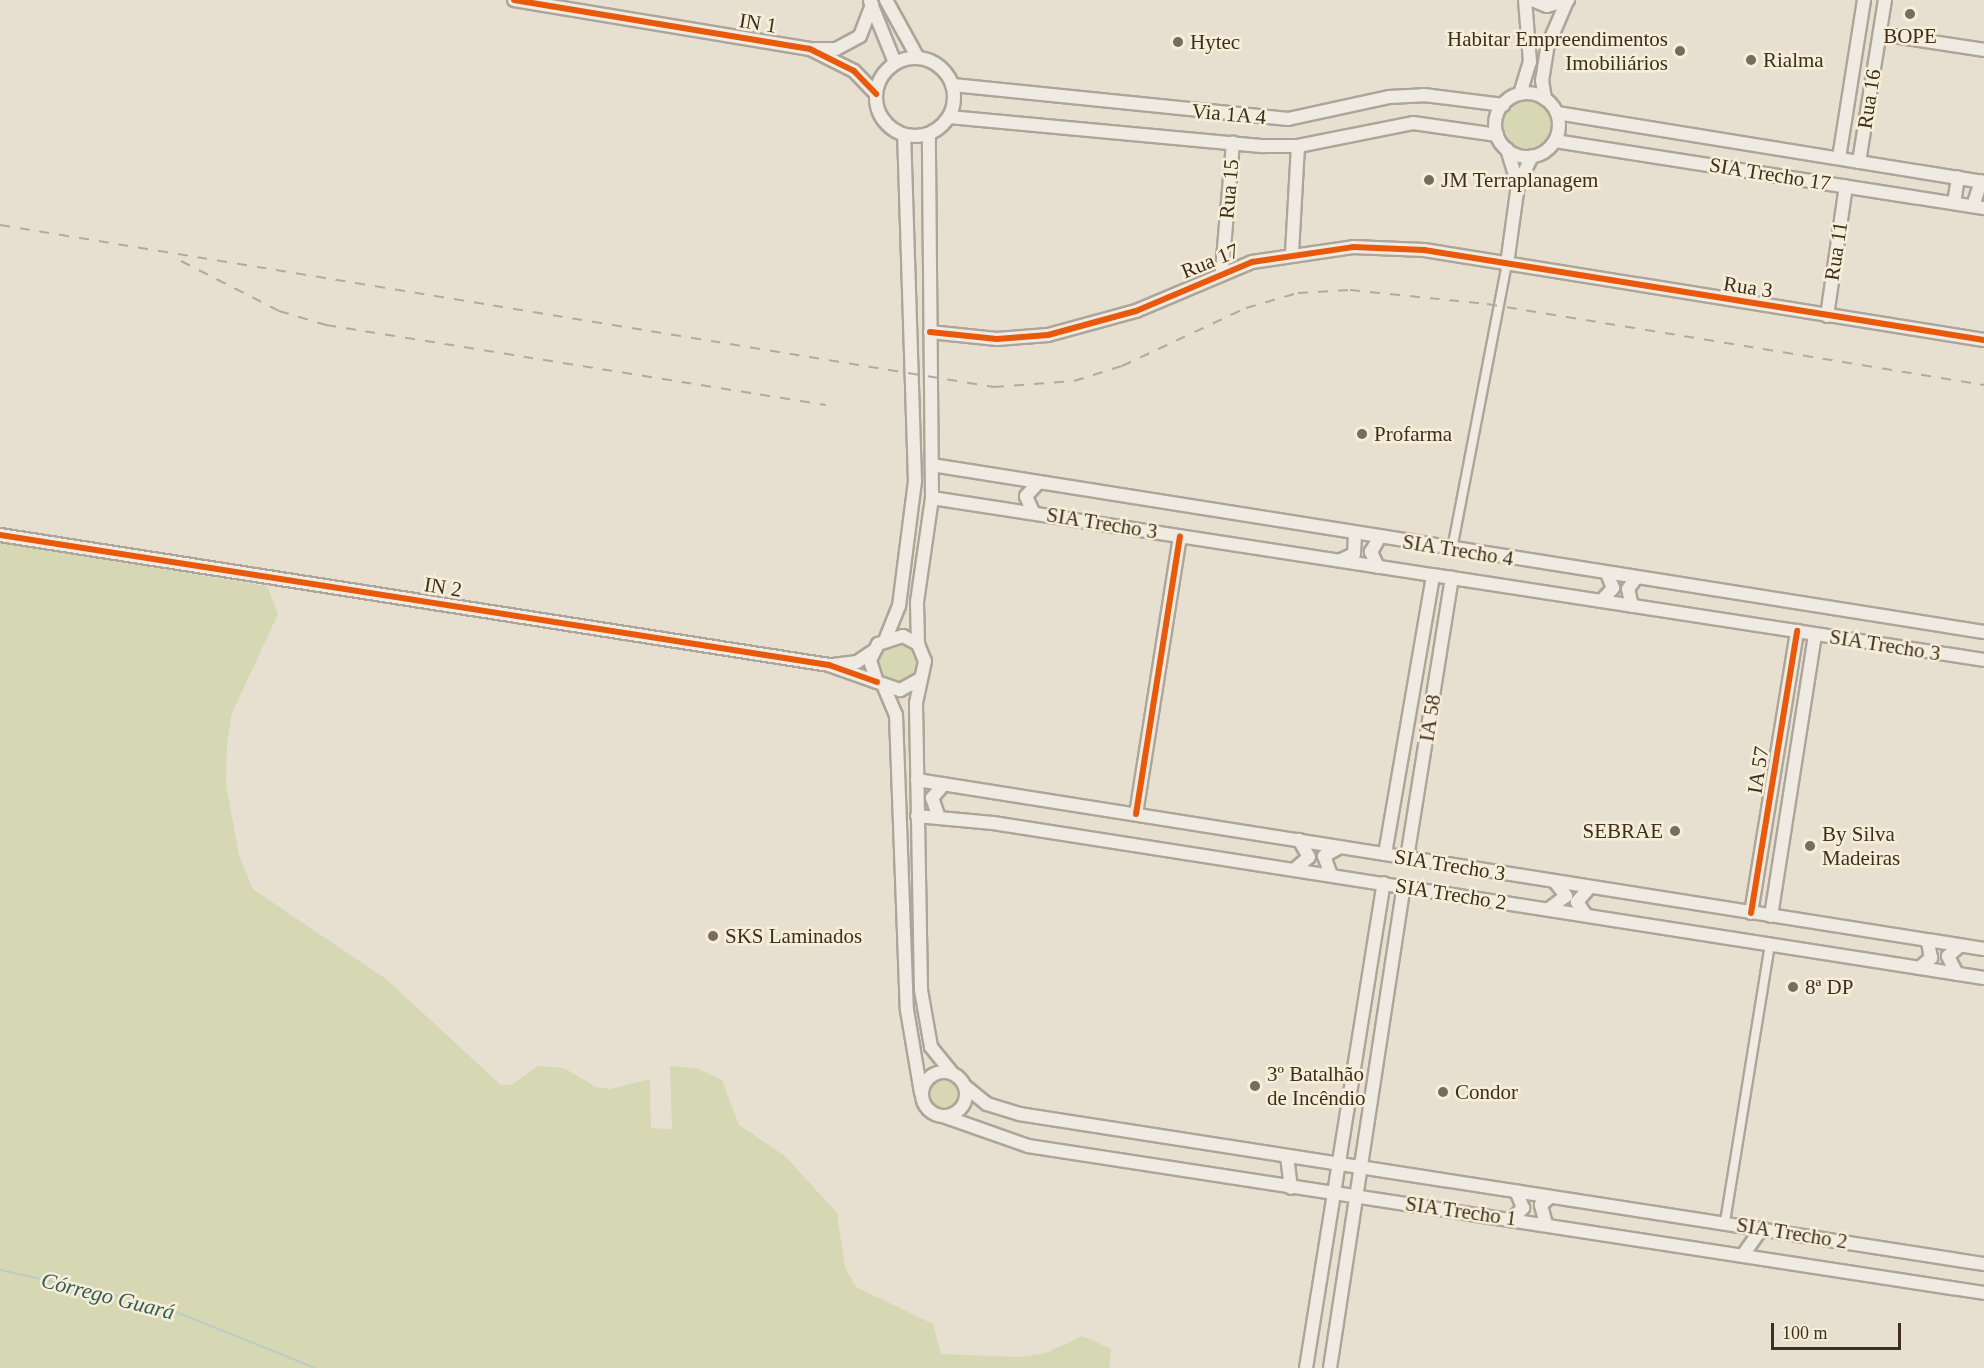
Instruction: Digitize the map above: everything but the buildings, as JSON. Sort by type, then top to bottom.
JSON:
[{"type":"main road","name":"IN 1","points":[[514,0],[810,49],[854,71],[876,94]]},
{"type":"main road","points":[[886,0],[918,58]]},
{"type":"main road","points":[[1518,185],[1507,149],[1497,135],[1503,105],[1520,94],[1531,52],[1525,0]]},
{"type":"main road","points":[[1532,0],[1548,6],[1567,0]]},
{"type":"main road","points":[[1508,264],[1518,185],[1532,156],[1555,141],[1557,113],[1545,99],[1542,81],[1548,45],[1567,0]]},
{"type":"main road","name":"Rua 16","points":[[1839,158],[1864,0]]},
{"type":"main road","name":"Rua 16","points":[[1858,162],[1885,0]]},
{"type":"main road","points":[[810,49],[836,49],[860,36],[871,2]]},
{"type":"main road","points":[[871,2],[895,63]]},
{"type":"main road","points":[[1880,34],[1984,50]]},
{"type":"main road","points":[[918,58],[940,66],[953,86],[949,117],[929,134],[904,135],[883,120],[876,94],[884,74],[895,63],[918,58]]},
{"type":"main road","name":"IN 1","points":[[854,71],[884,74]]},
{"type":"main road","name":"Via 1A 4","points":[[953,86],[1268,118],[1424,95],[1503,105]]},
{"type":"main road","points":[[1520,94],[1545,99]]},
{"type":"main road","name":"SIA Trecho 17","points":[[1557,113],[1744,146],[1839,158],[1982,181]]},
{"type":"main road","name":"Via 1A 4","points":[[949,117],[1298,146],[1404,124],[1497,135]]},
{"type":"main road","points":[[1843,133],[1851,147],[1862,140]]},
{"type":"main road","points":[[904,135],[915,481],[899,606],[886,638],[872,652],[870,668],[881,684],[896,715],[907,1010],[921,1093],[930,1111],[943,1116],[962,1107],[966,1087],[951,1072],[925,1031],[917,816],[920,678],[925,661],[918,644],[917,602],[932,498],[929,134]]},
{"type":"main road","name":"SIA Trecho 17","points":[[1555,141],[1979,207]]},
{"type":"main road","name":"Rua 15","points":[[1222,272],[1233,142]]},
{"type":"main road","points":[[1292,253],[1298,146]]},
{"type":"main road","points":[[1742,169],[1744,146]]},
{"type":"main road","points":[[1507,149],[1532,156]]},
{"type":"main road","points":[[1954,203],[1958,177]]},
{"type":"main road","points":[[1979,207],[1982,181]]},
{"type":"main road","name":"Rua 11","points":[[1827,316],[1846,186]]},
{"type":"main road","name":"Rua 17","points":[[930,332],[997,339],[1063,332],[1136,311],[1222,272],[1292,253],[1395,248],[1508,264]]},
{"type":"main road","name":"Rua 3","points":[[1508,264],[1984,340]]},
{"type":"main road","name":"SIA Trecho 4","points":[[932,465],[1984,633]]},
{"type":"main road","points":[[1033,512],[1026,496],[1039,482]]},
{"type":"main road","name":"SIA Trecho 3","points":[[932,498],[1797,632],[1981,658]]},
{"type":"main road","points":[[1341,560],[1356,550],[1355,534]]},
{"type":"main road","name":"IN 2","points":[[0,535],[829,665],[881,684]]},
{"type":"main road","points":[[1136,814],[1180,536]]},
{"type":"main road","points":[[1378,567],[1371,552],[1379,538]]},
{"type":"main road","points":[[1601,601],[1612,593],[1607,573]]},
{"type":"main road","name":"IA 58","points":[[1384,854],[1412,706],[1433,575]]},
{"type":"main road","name":"IA 58","points":[[1407,858],[1452,578]]},
{"type":"main road","points":[[1632,606],[1628,589],[1636,578]]},
{"type":"main road","name":"IA 57","points":[[1751,913],[1797,632]]},
{"type":"main road","name":"IA 57","points":[[1771,916],[1815,634]]},
{"type":"main road","points":[[886,638],[903,636],[918,644]]},
{"type":"main road","name":"IN 2","points":[[829,665],[857,662],[872,652]]},
{"type":"main road","points":[[881,684],[908,688],[920,678]]},
{"type":"main road","points":[[1786,703],[1803,707]]},
{"type":"main road","points":[[1412,706],[1431,709]]},
{"type":"main road","name":"SIA Trecho 3","points":[[917,780],[1984,950]]},
{"type":"main road","points":[[938,815],[932,798],[944,784]]},
{"type":"main road","name":"SIA Trecho 2","points":[[917,816],[938,815],[1295,869],[1984,978]]},
{"type":"main road","points":[[1389,836],[1411,838]]},
{"type":"main road","points":[[1295,869],[1309,857],[1299,840]]},
{"type":"main road","points":[[1331,875],[1324,856],[1341,847]]},
{"type":"main road","points":[[1762,850],[1780,854]]},
{"type":"main road","points":[[1549,909],[1566,896],[1555,882]]},
{"type":"main road","points":[[1306,1368],[1384,883]]},
{"type":"main road","points":[[1330,1368],[1353,1196],[1404,886]]},
{"type":"main road","points":[[1586,915],[1577,903],[1589,888]]},
{"type":"main road","points":[[1919,968],[1931,958],[1928,942]]},
{"type":"main road","points":[[1957,974],[1948,956],[1960,946]]},
{"type":"main road","points":[[921,1093],[931,1075],[951,1072]]},
{"type":"main road","name":"SIA Trecho 2","points":[[966,1087],[987,1104],[1019,1114],[1984,1264]]},
{"type":"main road","name":"SIA Trecho 1","points":[[943,1116],[1010,1142],[1291,1188],[1546,1224],[1984,1293]]},
{"type":"main road","points":[[1287,1156],[1291,1188]]},
{"type":"main road","points":[[1512,1219],[1523,1208],[1516,1191]]},
{"type":"main road","points":[[1546,1224],[1541,1206],[1550,1197]]},
{"type":"main road","points":[[1743,1255],[1762,1228]]},
{"type":"street","points":[[1452,549],[1508,264]]},
{"type":"street","points":[[1725,1222],[1770,944]]},
{"type":"green space","points":[[1523,98],[1533,98],[1543,102],[1551,110],[1555,125],[1551,140],[1543,148],[1533,152],[1523,152],[1513,148],[1505,140],[1501,130],[1501,120],[1505,110],[1513,102]]},
{"type":"green space","points":[[0,543],[267,586],[278,614],[232,713],[227,742],[226,784],[239,856],[253,889],[386,979],[501,1085],[511,1085],[538,1066],[564,1068],[596,1087],[610,1089],[650,1079],[651,1128],[672,1129],[670,1066],[696,1068],[722,1080],[739,1125],[785,1156],[837,1213],[845,1267],[856,1287],[933,1324],[941,1354],[1019,1357],[1046,1353],[1082,1336],[1111,1349],[1109,1368],[0,1368]]},
{"type":"green space","points":[[898,642],[906,643],[912,648],[917,654],[917,670],[912,676],[906,681],[898,682],[890,681],[884,676],[879,670],[878,662],[879,654],[884,648],[890,643]]},
{"type":"green space","points":[[944,1078],[956,1082],[960,1094],[956,1106],[944,1110],[932,1106],[928,1094],[932,1082]]},
{"type":"waterway","name":"Córrego Guará","points":[[0,1270],[156,1304],[315,1368]]},
{"type":"railway","points":[[0,225],[994,387],[1074,381],[1122,366],[1246,308],[1298,293],[1350,290],[1487,304],[1984,385]]},
{"type":"railway","points":[[181,261],[279,311],[326,325],[826,405]]},
{"type":"cycle path","points":[[514,0],[810,49],[854,71],[876,94]]},
{"type":"cycle path","points":[[930,332],[997,339],[1048,335],[1136,311],[1252,262],[1353,247],[1424,250],[1984,340]]},
{"type":"cycle path","points":[[0,535],[829,665],[877,682]]},
{"type":"cycle path","points":[[1136,814],[1180,536]]},
{"type":"cycle path","points":[[1751,913],[1797,631]]},
{"type":"place","name":"BOPE","points":[[1910,14]]},
{"type":"place","name":"Hytec","points":[[1178,42]]},
{"type":"place","name":"Habitar Empreendimentos Imobiliários","points":[[1680,51]]},
{"type":"place","name":"Rialma","points":[[1751,60]]},
{"type":"place","name":"JM Terraplanagem","points":[[1429,180]]},
{"type":"place","name":"Profarma","points":[[1362,434]]},
{"type":"place","name":"SEBRAE","points":[[1675,831]]},
{"type":"place","name":"By Silva Madeiras","points":[[1810,846]]},
{"type":"place","name":"SKS Laminados","points":[[713,936]]},
{"type":"place","name":"8ª DP","points":[[1793,987]]},
{"type":"place","name":"3º Batalhão de Incêndio","points":[[1255,1086]]},
{"type":"place","name":"Condor","points":[[1443,1092]]}]
